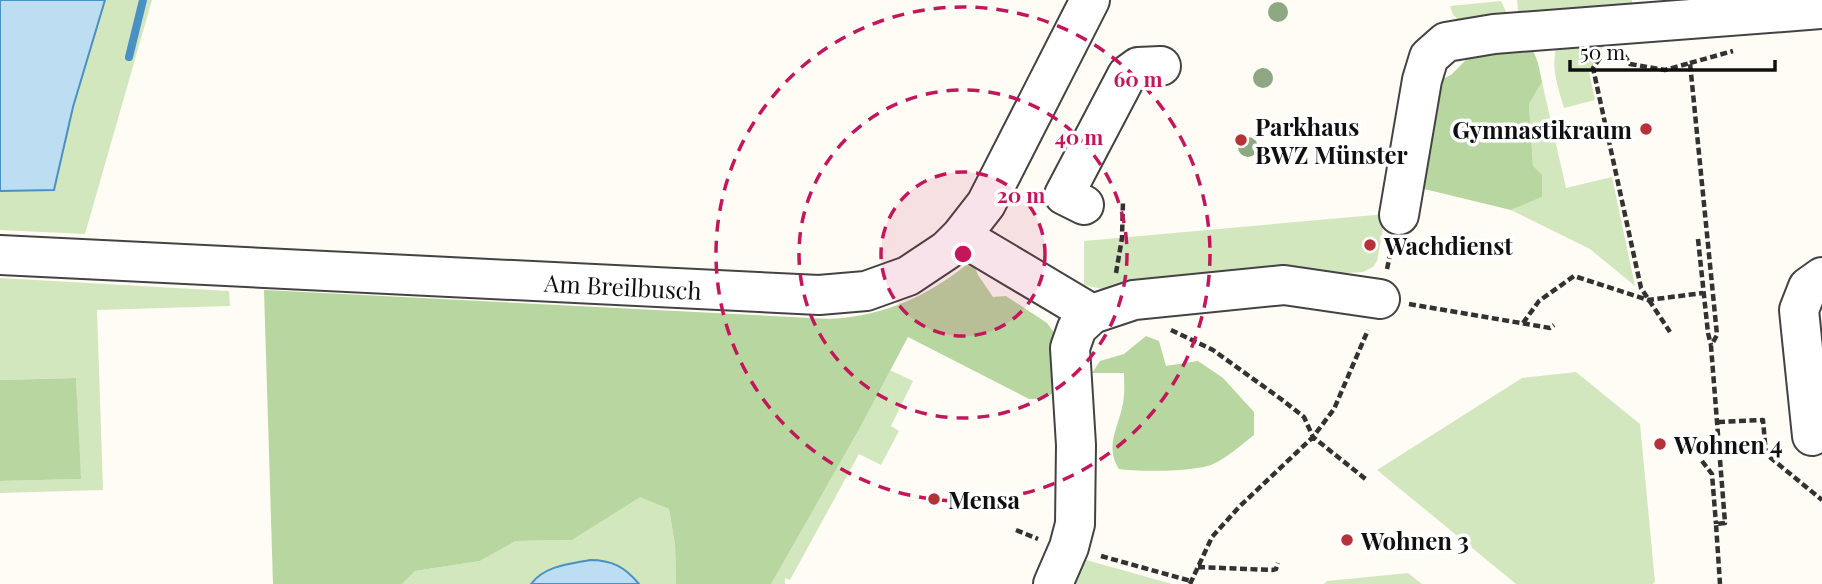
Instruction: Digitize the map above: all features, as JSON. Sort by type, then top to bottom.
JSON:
[{"type":"street","name":"Am Breilbusch","points":[[0,255],[819,295],[866,291],[908,276],[947,250],[986,204],[1090,0]]},
{"type":"street","points":[[1399,215],[1422,80],[1429,57],[1446,42],[1494,34],[1822,9]]},
{"type":"street","points":[[1084,205],[1065,195],[1127,75],[1138,67],[1161,66]]},
{"type":"street","points":[[961,236],[1102,309]]},
{"type":"street","points":[[1812,436],[1799,310],[1808,287],[1822,277]]},
{"type":"street","points":[[1053,584],[1069,547],[1074,524],[1076,445],[1070,348],[1077,328],[1102,309],[1133,300],[1284,285],[1380,299]]},
{"type":"path","points":[[1621,25],[1593,68],[1641,288],[1670,332]]},
{"type":"path","points":[[1630,64],[1665,71],[1689,63],[1717,335],[1711,346]]},
{"type":"path","points":[[1102,309],[1122,238],[1123,201]]},
{"type":"path","points":[[1016,530],[1190,582],[1212,537],[1239,507],[1313,437],[1334,409],[1362,348],[1380,299],[1399,215]]},
{"type":"path","points":[[1698,239],[1711,346],[1725,523],[1716,524]]},
{"type":"path","points":[[1523,323],[1539,301],[1574,276],[1648,300],[1703,293]]},
{"type":"path","points":[[1380,299],[1550,328],[1554,325]]},
{"type":"path","points":[[1166,328],[1213,350],[1281,399],[1304,417],[1313,437],[1368,481]]},
{"type":"path","points":[[1718,422],[1763,420],[1766,454],[1822,500]]},
{"type":"path","points":[[1702,461],[1712,474],[1720,584]]},
{"type":"path","points":[[1198,567],[1272,570],[1276,569],[1278,563]]},
{"type":"green space","points":[[105,0],[152,0],[85,234],[0,230],[0,191],[54,190],[73,107]]},
{"type":"green space","points":[[1517,0],[1632,0],[1632,9],[1519,20]]},
{"type":"green space","points":[[1501,1],[1510,20],[1461,22],[1453,15],[1450,6]]},
{"type":"green space","points":[[1559,39],[1607,39],[1589,72],[1595,100],[1564,108],[1554,65]]},
{"type":"green space","points":[[1533,50],[1542,82],[1529,104],[1533,166],[1542,175],[1542,197],[1511,210],[1416,187],[1429,85],[1451,75],[1468,58]]},
{"type":"green space","points":[[1542,82],[1566,188],[1612,177],[1635,286],[1590,249],[1511,210],[1542,197],[1533,166],[1529,104]]},
{"type":"green space","points":[[1386,214],[1377,261],[1373,267],[1363,272],[1107,290],[1084,285],[1084,241]]},
{"type":"green space","points":[[972,260],[978,275],[993,297],[1006,296],[1047,323],[1060,341],[1064,380],[1049,396],[1029,399],[908,337],[771,584],[676,584],[675,545],[669,509],[640,497],[572,540],[516,541],[480,561],[415,571],[402,584],[273,584],[264,290],[830,319],[870,313],[906,302],[940,284]]},
{"type":"green space","points":[[0,278],[229,291],[230,306],[97,310],[103,490],[0,493],[0,481],[80,479],[76,378],[0,380]]},
{"type":"green space","points":[[1146,336],[1159,341],[1166,366],[1198,361],[1223,378],[1254,412],[1254,435],[1224,458],[1205,467],[1167,471],[1119,469],[1113,444],[1124,399],[1124,373],[1092,373],[1100,361],[1124,354]]},
{"type":"green space","points":[[890,370],[913,381],[891,426],[899,431],[881,465],[859,454],[790,580],[785,578],[785,584],[771,584]]},
{"type":"green space","points":[[1576,372],[1640,424],[1655,582],[1653,584],[1516,584],[1377,470],[1522,378]]},
{"type":"green space","points":[[76,378],[81,479],[0,481],[0,380]]},
{"type":"green space","points":[[640,496],[669,509],[675,545],[676,584],[402,584],[415,571],[480,561],[516,541],[572,540]]},
{"type":"green space","points":[[1072,556],[1172,584],[1061,584]]},
{"type":"green space","points":[[1408,573],[1422,584],[1324,584],[1327,581]]},
{"type":"water","points":[[0,0],[105,0],[73,107],[54,190],[0,191]]},
{"type":"water","points":[[590,560],[605,561],[618,566],[639,584],[531,584],[550,570]]},
{"type":"waterway","points":[[129,57],[143,0]]},
{"type":"place","name":"Gymnastikraum","points":[[1646,129]]},
{"type":"place","name":"Parkhaus BWZ Münster","points":[[1241,140]]},
{"type":"place","name":"Wachdienst","points":[[1370,245]]},
{"type":"place","name":"Wohnen 4","points":[[1660,444]]},
{"type":"place","name":"Mensa","points":[[934,499]]},
{"type":"place","name":"Wohnen 3","points":[[1347,540]]}]
